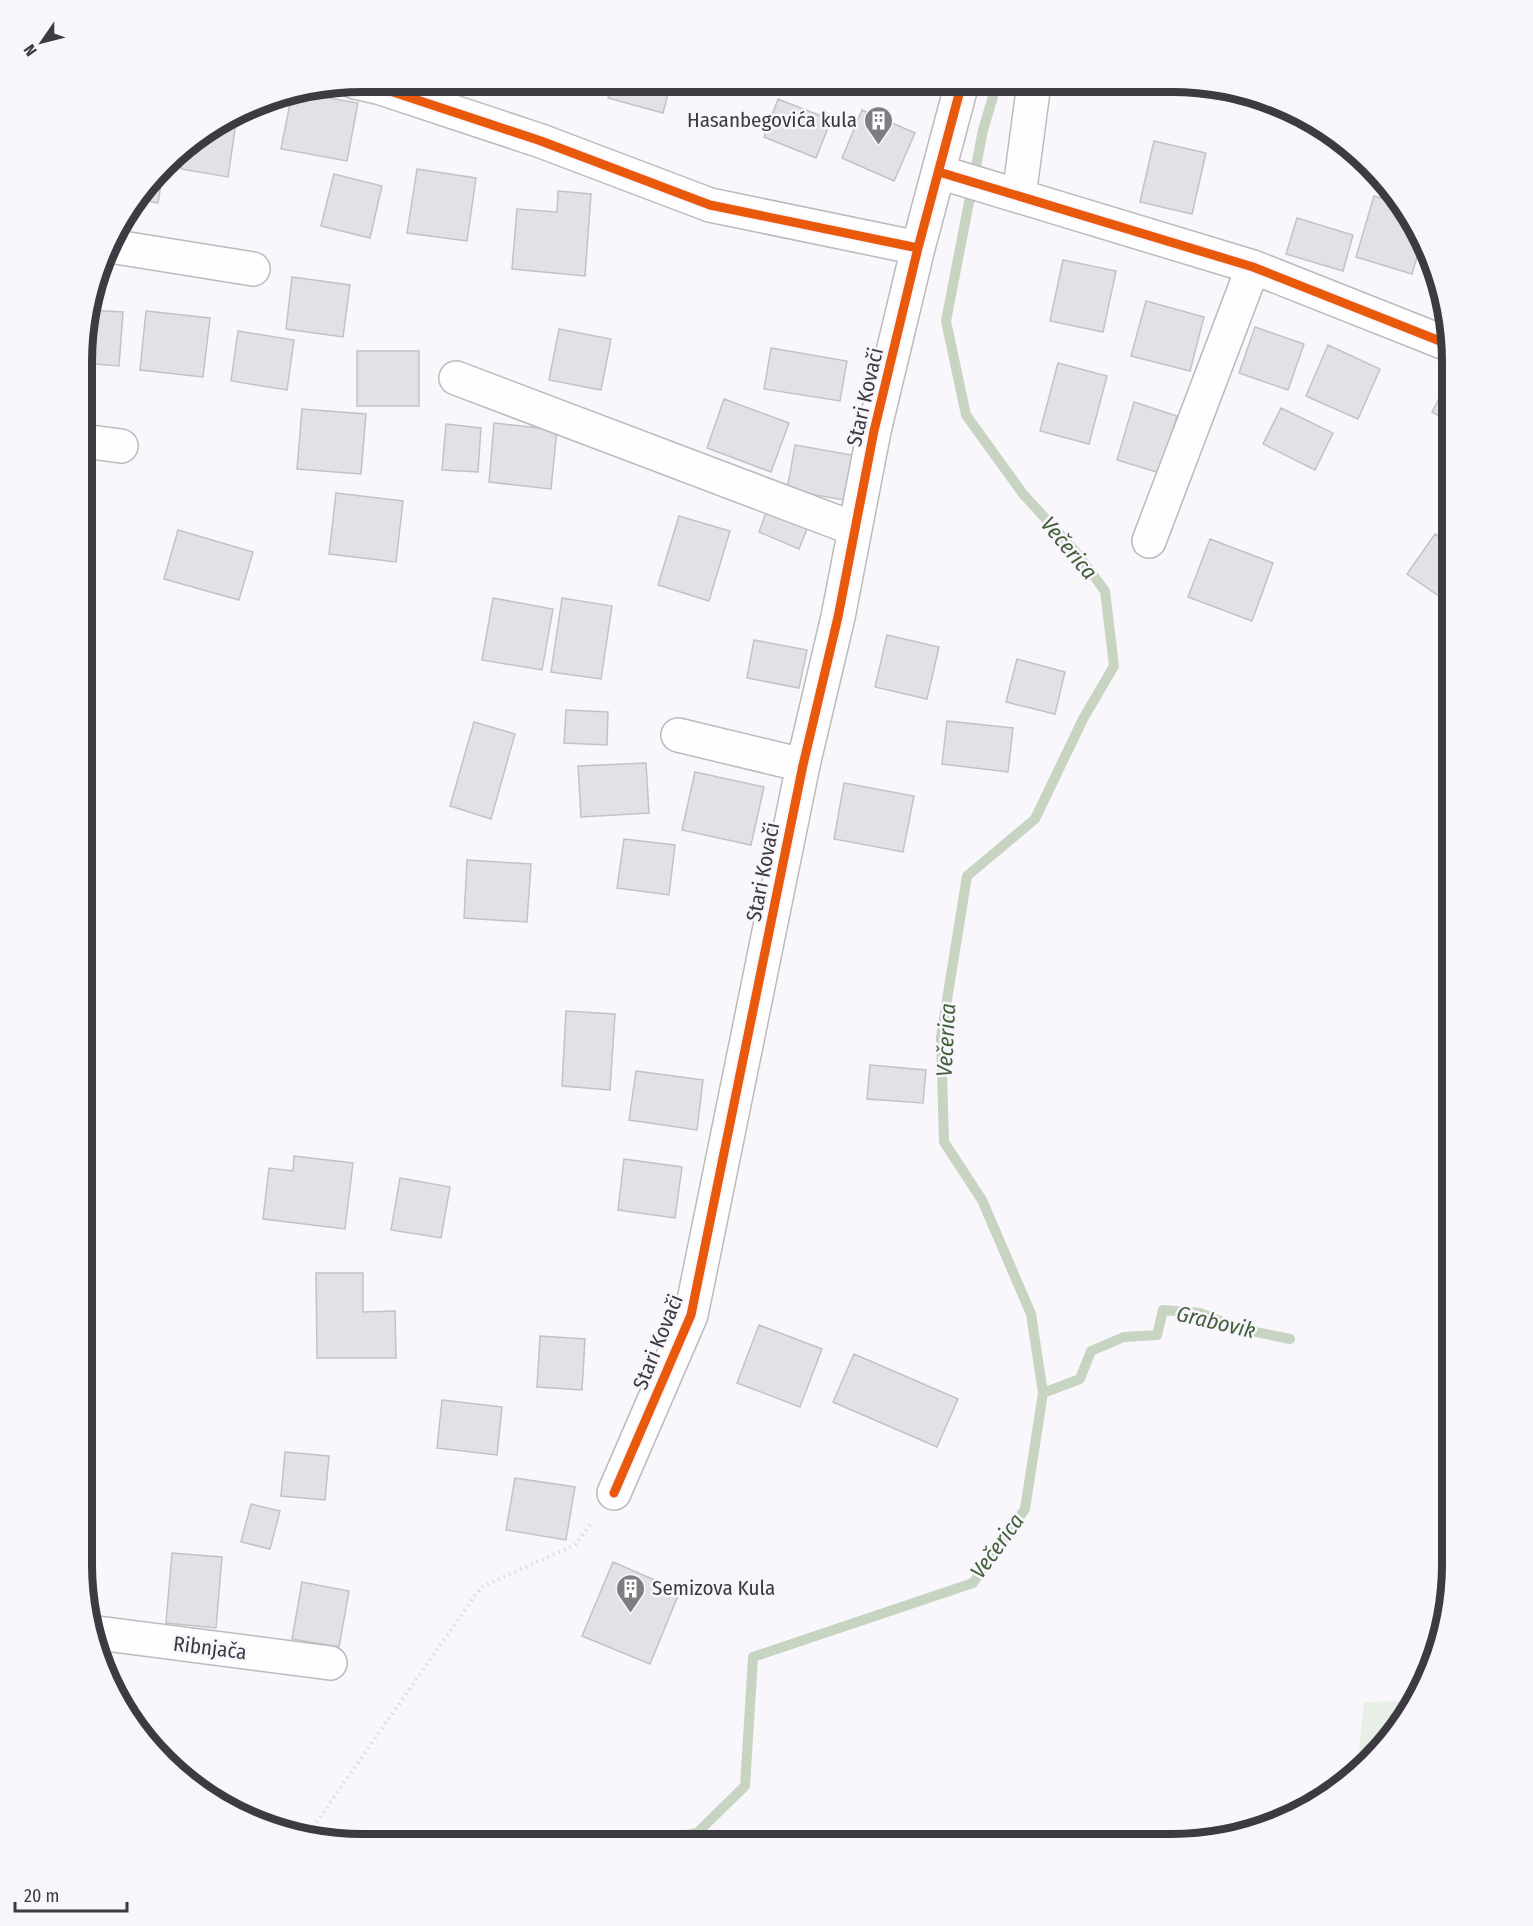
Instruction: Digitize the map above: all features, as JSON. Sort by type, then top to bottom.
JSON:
[{"type":"street","points":[[393,92],[541,141],[710,205],[918,248]]},
{"type":"street","name":"Stari Kovači","points":[[614,1493],[691,1315],[803,765],[838,616],[874,431],[918,248],[943,174],[960,92]]},
{"type":"street","points":[[1008,193],[1032,92]]},
{"type":"street","points":[[943,174],[1253,267],[1441,341]]},
{"type":"street","points":[[117,247],[253,269]]},
{"type":"street","points":[[1149,541],[1253,267]]},
{"type":"street","points":[[456,378],[855,529]]},
{"type":"street","points":[[92,442],[121,446]]},
{"type":"street","points":[[678,735],[803,765]]},
{"type":"street","name":"Ribnjača","points":[[101,1633],[330,1663]]},
{"type":"path","points":[[311,1829],[481,1587],[575,1545],[614,1493]]},
{"type":"shaded area","points":[[1404,1701],[1386,1729],[1359,1758],[1364,1702]]},
{"type":"building","points":[[610,92],[668,92],[663,113],[608,98]]},
{"type":"building","points":[[317,96],[358,103],[347,161],[281,149],[290,101]]},
{"type":"building","points":[[778,99],[831,120],[816,158],[764,137]]},
{"type":"building","name":"Hasanbegovića kula","points":[[862,110],[915,133],[894,181],[842,158]]},
{"type":"building","points":[[236,122],[228,177],[181,169],[182,160],[197,147]]},
{"type":"building","points":[[1154,141],[1206,153],[1192,214],[1140,202]]},
{"type":"building","points":[[417,169],[476,178],[467,241],[407,233]]},
{"type":"building","points":[[334,174],[382,186],[370,238],[321,226]]},
{"type":"building","points":[[162,180],[158,203],[145,200]]},
{"type":"building","points":[[558,191],[591,194],[585,276],[512,269],[517,209],[557,212]]},
{"type":"building","points":[[1374,196],[1388,200],[1418,252],[1412,274],[1356,257]]},
{"type":"building","points":[[1297,218],[1353,235],[1343,271],[1286,254]]},
{"type":"building","points":[[1063,260],[1116,271],[1103,332],[1050,321]]},
{"type":"building","points":[[292,277],[350,285],[343,337],[286,329]]},
{"type":"building","points":[[1146,301],[1204,317],[1190,371],[1131,356]]},
{"type":"building","points":[[97,310],[123,312],[119,366],[92,364]]},
{"type":"building","points":[[146,311],[210,318],[203,377],[140,370]]},
{"type":"building","points":[[1255,327],[1304,344],[1288,390],[1239,373]]},
{"type":"building","points":[[559,329],[611,339],[601,390],[549,380]]},
{"type":"building","points":[[238,331],[294,340],[287,390],[231,381]]},
{"type":"building","points":[[1328,345],[1380,369],[1358,419],[1306,396]]},
{"type":"building","points":[[771,348],[847,361],[840,401],[764,389]]},
{"type":"building","points":[[357,351],[419,351],[419,406],[357,406]]},
{"type":"building","points":[[1058,363],[1107,376],[1089,444],[1040,431]]},
{"type":"building","points":[[1442,393],[1442,418],[1432,412]]},
{"type":"building","points":[[724,399],[789,423],[771,472],[707,448]]},
{"type":"building","points":[[1134,402],[1177,416],[1160,473],[1117,460]]},
{"type":"building","points":[[1281,408],[1333,433],[1315,470],[1263,444]]},
{"type":"building","points":[[302,409],[366,414],[361,474],[297,469]]},
{"type":"building","points":[[494,423],[557,430],[551,489],[489,482]]},
{"type":"building","points":[[446,424],[481,428],[478,472],[442,470]]},
{"type":"building","points":[[795,445],[852,455],[844,500],[787,490]]},
{"type":"building","points":[[336,493],[403,501],[396,562],[329,554]]},
{"type":"building","points":[[768,507],[809,524],[799,549],[759,532]]},
{"type":"building","points":[[679,516],[730,531],[709,601],[658,585]]},
{"type":"building","points":[[178,530],[253,552],[239,600],[164,579]]},
{"type":"building","points":[[1435,534],[1442,539],[1442,598],[1407,574]]},
{"type":"building","points":[[1210,539],[1273,563],[1252,621],[1188,597]]},
{"type":"building","points":[[493,598],[553,609],[542,670],[482,660]]},
{"type":"building","points":[[562,598],[612,606],[601,679],[551,672]]},
{"type":"building","points":[[887,635],[939,647],[927,699],[875,687]]},
{"type":"building","points":[[754,640],[807,650],[799,688],[747,678]]},
{"type":"building","points":[[1017,659],[1065,672],[1055,714],[1006,702]]},
{"type":"building","points":[[566,710],[608,712],[607,745],[564,743]]},
{"type":"building","points":[[947,721],[1013,728],[1008,772],[942,764]]},
{"type":"building","points":[[474,722],[515,734],[491,819],[450,806]]},
{"type":"building","points":[[646,763],[649,813],[581,817],[578,766]]},
{"type":"building","points":[[695,772],[764,787],[751,845],[682,830]]},
{"type":"building","points":[[844,783],[914,796],[903,852],[834,839]]},
{"type":"building","points":[[624,839],[675,845],[669,895],[617,888]]},
{"type":"building","points":[[467,860],[531,864],[527,922],[464,918]]},
{"type":"building","points":[[566,1011],[615,1014],[610,1090],[562,1086]]},
{"type":"building","points":[[870,1065],[926,1070],[923,1103],[867,1099]]},
{"type":"building","points":[[636,1071],[703,1080],[697,1130],[629,1120]]},
{"type":"building","points":[[294,1156],[353,1163],[345,1229],[263,1219],[269,1168],[293,1171]]},
{"type":"building","points":[[624,1159],[682,1167],[675,1218],[618,1210]]},
{"type":"building","points":[[400,1178],[450,1187],[441,1238],[391,1230]]},
{"type":"building","points":[[316,1273],[363,1273],[363,1312],[395,1311],[396,1358],[317,1358]]},
{"type":"building","points":[[759,1325],[822,1349],[800,1407],[737,1383]]},
{"type":"building","points":[[540,1336],[585,1339],[582,1390],[537,1387]]},
{"type":"building","points":[[854,1354],[958,1399],[937,1447],[833,1402]]},
{"type":"building","points":[[442,1400],[502,1407],[497,1455],[437,1448]]},
{"type":"building","points":[[285,1452],[329,1456],[325,1500],[281,1496]]},
{"type":"building","points":[[515,1478],[575,1487],[566,1540],[506,1530]]},
{"type":"building","points":[[251,1504],[280,1511],[270,1549],[241,1542]]},
{"type":"building","points":[[172,1553],[222,1557],[216,1628],[166,1623]]},
{"type":"building","name":"Semizova Kula","points":[[613,1562],[680,1591],[650,1664],[582,1636]]},
{"type":"building","points":[[302,1582],[349,1591],[339,1647],[292,1639]]},
{"type":"waterway","name":"Večerica","points":[[692,1834],[697,1833],[745,1786],[753,1657],[973,1583],[1025,1509],[1043,1393],[1031,1314],[982,1200],[944,1142],[941,1037],[967,876],[1035,819],[1083,719],[1114,666],[1105,591],[1076,552],[1023,494],[966,415],[946,321],[983,130],[994,92]]},
{"type":"waterway","name":"Grabovik","points":[[1043,1393],[1080,1379],[1091,1351],[1124,1337],[1157,1335],[1163,1310],[1200,1313],[1237,1328],[1290,1339]]},
{"type":"cycle path","points":[[393,92],[541,141],[710,205],[918,248]]},
{"type":"cycle path","points":[[614,1493],[691,1315],[803,765],[838,617],[874,431],[918,248],[960,92]]},
{"type":"cycle path","points":[[939,172],[1253,267],[1441,341]]},
{"type":"place","name":"Hasanbegovića kula","points":[[878,146]]},
{"type":"place","name":"Semizova Kula","points":[[631,1614]]}]
